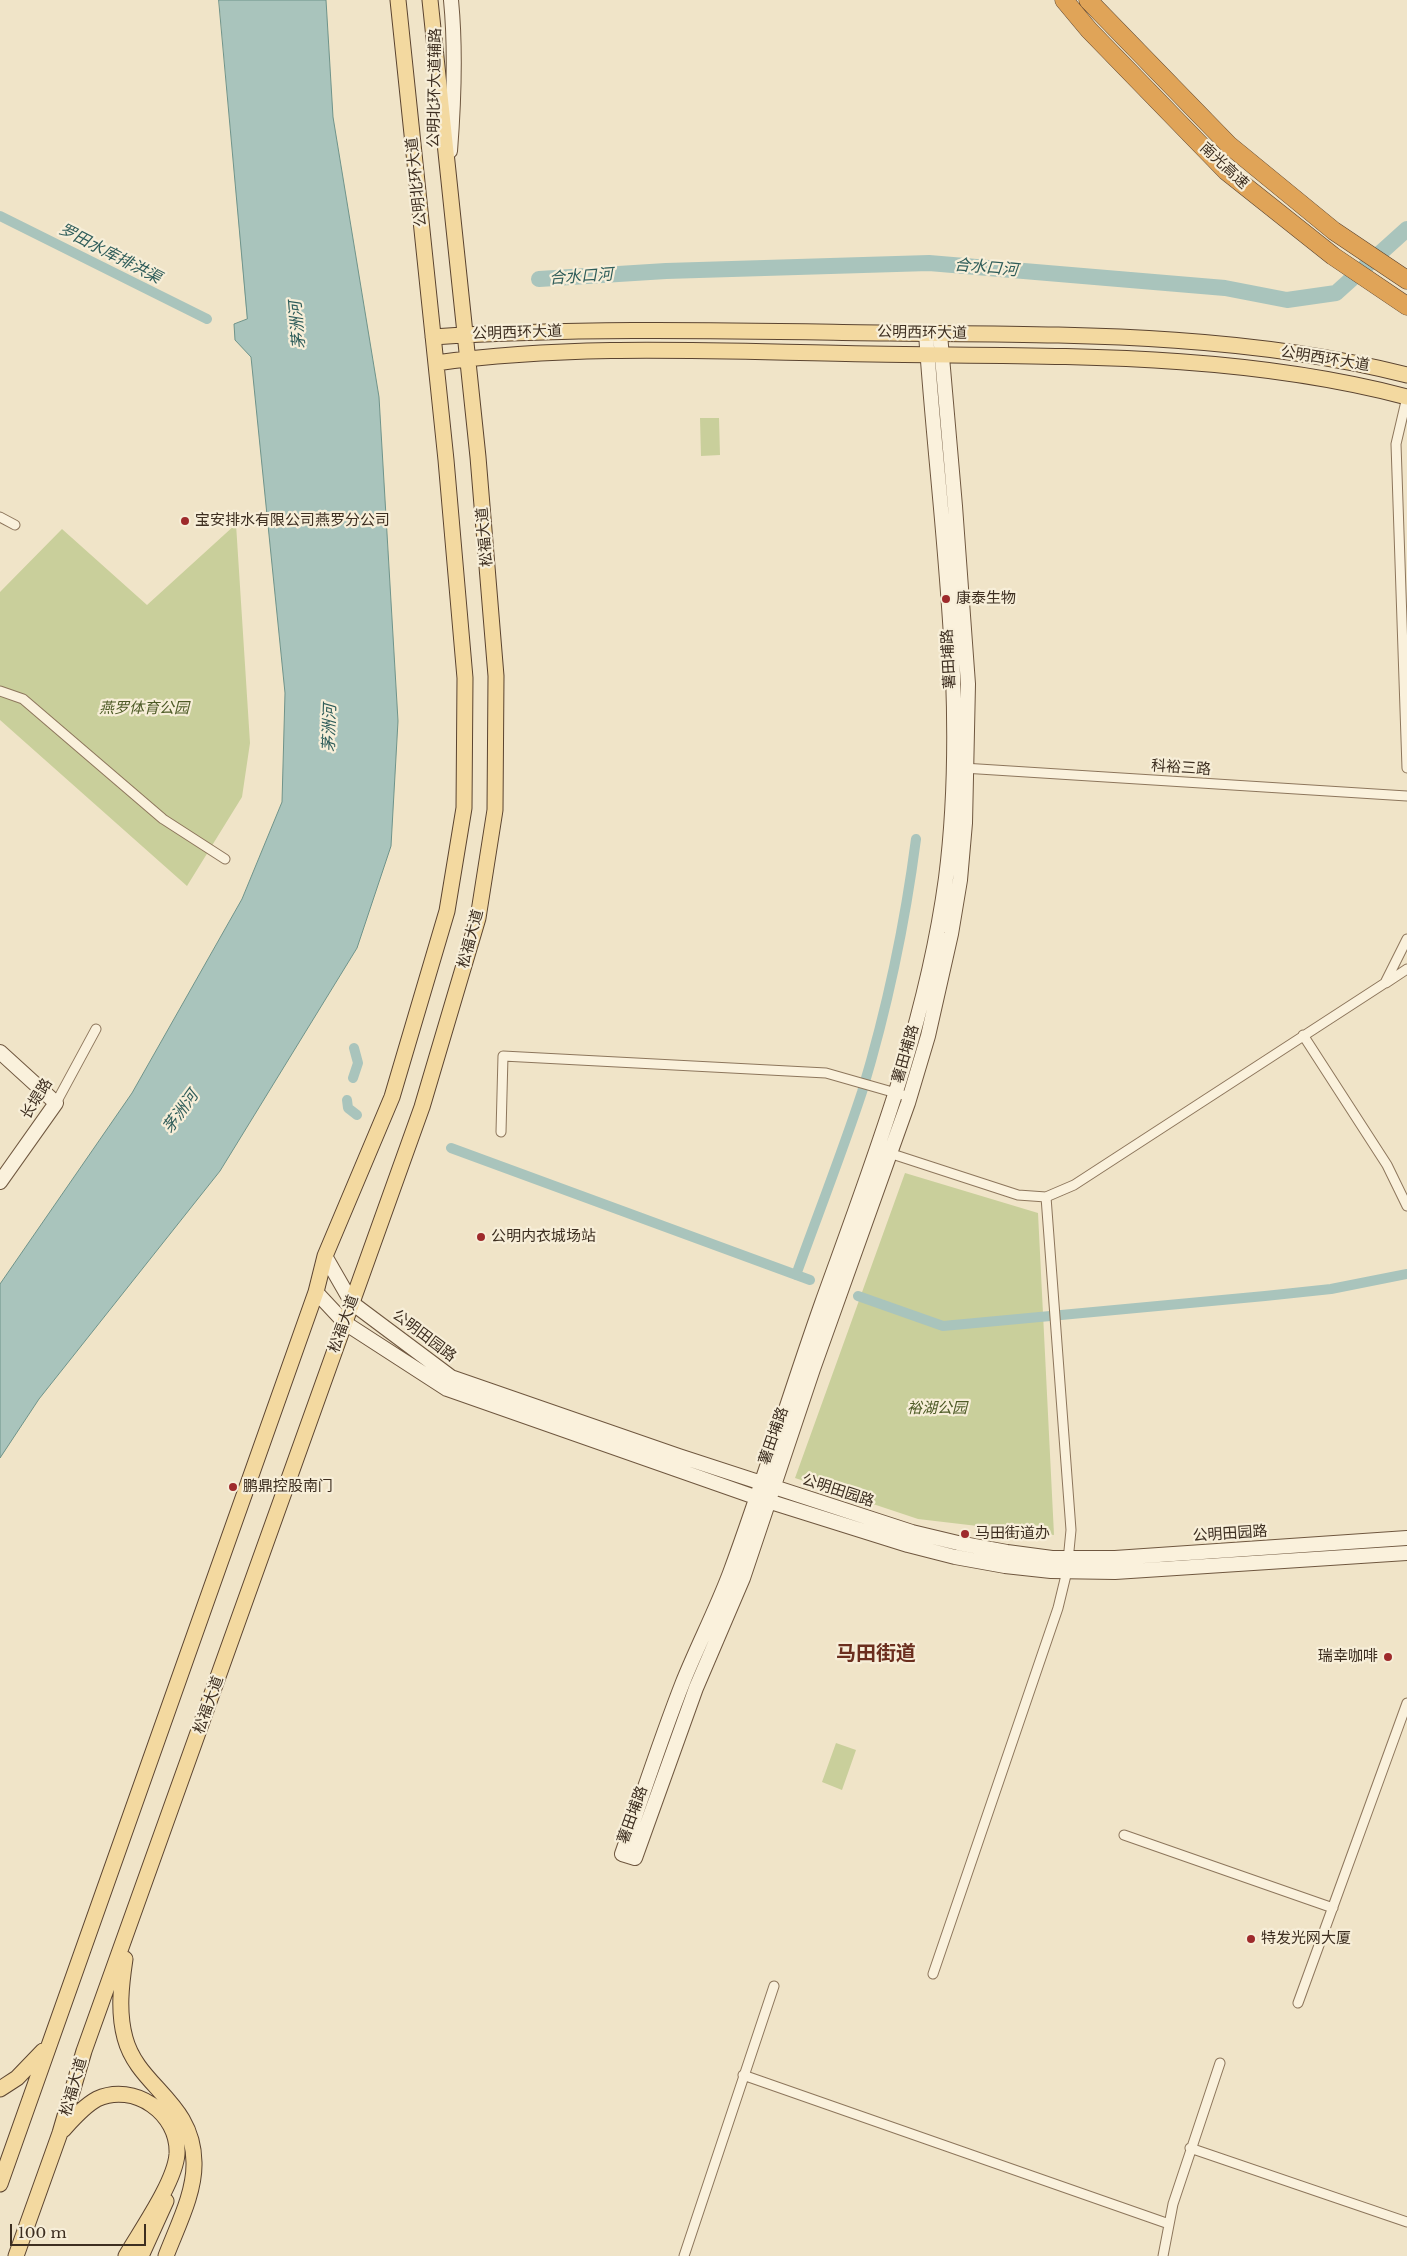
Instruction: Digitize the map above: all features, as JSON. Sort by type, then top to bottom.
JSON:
[{"type":"highway","name":"南光高速","points":[[1063,0],[1089,30],[1226,171],[1333,256],[1407,306]]},
{"type":"highway","name":"南光高速","points":[[1089,0],[1103,17],[1229,145],[1334,231],[1407,280]]},
{"type":"main road","name":"公明北环大道","points":[[398,0],[436,363]]},
{"type":"main road","points":[[430,0],[468,359]]},
{"type":"main road","name":"公明西环大道","points":[[433,337],[577,331],[1096,336],[1191,341],[1292,353],[1377,367],[1407,375]]},
{"type":"main road","name":"公明西环大道","points":[[436,363],[582,350],[1194,361],[1290,373],[1368,386],[1407,397]]},
{"type":"main road","name":"松福大道","points":[[16,2256],[60,2133],[84,2051],[130,1928],[422,1107],[478,918],[496,810],[496,676],[468,359]]},
{"type":"main road","name":"松福大道","points":[[0,2184],[316,1292],[325,1256],[395,1088],[447,911],[464,808],[465,678],[436,363]]},
{"type":"main road","points":[[130,1928],[120,1995],[125,2040],[134,2058],[145,2073],[180,2114],[193,2144],[193,2181],[166,2256]]},
{"type":"main road","points":[[0,2089],[17,2078],[48,2047]]},
{"type":"main road","points":[[60,2133],[82,2110],[97,2100],[116,2094],[132,2096],[146,2101],[167,2119],[176,2144],[177,2152],[174,2171],[159,2220],[141,2256]]},
{"type":"main road","points":[[126,2256],[174,2171]]},
{"type":"street","name":"公明北环大道辅路","points":[[448,176],[454,90],[455,40],[452,0]]},
{"type":"street","name":"薯田埔路","points":[[904,1095],[915,1032],[937,932],[951,822],[954,684],[941,507],[933,333]]},
{"type":"street","name":"薯田埔路","points":[[762,1499],[743,1578],[696,1688],[635,1858],[622,1854],[683,1683],[762,1499],[904,1095],[928,1036],[951,934],[960,880],[965,823],[968,684],[955,506],[934,355]]},
{"type":"street","points":[[1407,397],[1396,444],[1407,768]]},
{"type":"street","points":[[0,517],[15,525]]},
{"type":"street","points":[[0,691],[23,699],[163,819],[225,859]]},
{"type":"street","name":"科裕三路","points":[[952,768],[1407,796]]},
{"type":"street","points":[[1385,983],[1407,939]]},
{"type":"street","points":[[884,1151],[1018,1195],[1046,1197],[1074,1185],[1407,969]]},
{"type":"street","name":"长堤路","points":[[0,1182],[56,1103],[96,1029]]},
{"type":"street","points":[[1303,1035],[1387,1165],[1407,1206]]},
{"type":"street","points":[[0,1052],[56,1103]]},
{"type":"street","points":[[501,1132],[503,1056],[826,1073],[904,1095]]},
{"type":"street","points":[[933,1974],[1058,1608],[1068,1565],[1071,1530],[1046,1197]]},
{"type":"street","name":"公明田园路","points":[[325,1256],[352,1303],[451,1377],[767,1485],[912,1532],[1068,1565],[1115,1572],[1407,1553]]},
{"type":"street","name":"公明田园路","points":[[316,1292],[345,1323],[447,1389],[762,1499],[955,1557],[1005,1566],[1068,1565],[1115,1558],[1407,1538]]},
{"type":"street","points":[[1298,2003],[1407,1703]]},
{"type":"street","points":[[1124,1835],[1333,1908]]},
{"type":"street","points":[[684,2256],[774,1986]]},
{"type":"street","points":[[1163,2256],[1173,2204],[1190,2148],[1220,2064]]},
{"type":"street","points":[[743,2075],[1169,2224]]},
{"type":"street","points":[[1190,2148],[1407,2222]]},
{"type":"green space","points":[[700,418],[719,418],[720,455],[701,456]]},
{"type":"green space","name":"燕罗体育公园","points":[[236,524],[250,743],[242,797],[187,886],[0,720],[0,592],[62,529],[147,605]]},
{"type":"green space","name":"裕湖公园","points":[[905,1173],[1038,1213],[1054,1535],[918,1519],[795,1478]]},
{"type":"green space","points":[[836,1743],[856,1750],[842,1790],[822,1782]]},
{"type":"water","name":"茅洲河","points":[[219,0],[326,0],[333,117],[379,397],[398,721],[391,846],[357,948],[220,1171],[39,1399],[0,1458],[0,1284],[132,1093],[242,899],[282,802],[285,693],[251,357],[235,340],[234,324],[247,319]]},
{"type":"waterway","name":"罗田水库排洪渠","points":[[0,216],[207,319]]},
{"type":"waterway","name":"合水口河","points":[[539,279],[666,271],[929,263],[1225,288],[1287,300],[1336,293],[1407,229]]},
{"type":"waterway","points":[[796,1275],[846,1138],[871,1061],[894,966],[916,839]]},
{"type":"waterway","points":[[353,1078],[358,1063],[354,1048]]},
{"type":"waterway","points":[[347,1100],[348,1108],[357,1115]]},
{"type":"waterway","points":[[451,1148],[810,1280]]},
{"type":"waterway","points":[[858,1296],[943,1326],[1331,1289],[1407,1274]]},
{"type":"place","name":"宝安排水有限公司燕罗分公司","points":[[185,521]]},
{"type":"place","name":"康泰生物","points":[[946,599]]},
{"type":"place","name":"公明内衣城场站","points":[[481,1237]]},
{"type":"place","name":"鹏鼎控股南门","points":[[233,1487]]},
{"type":"place","name":"马田街道办","points":[[965,1534]]},
{"type":"place","name":"瑞幸咖啡","points":[[1388,1657]]},
{"type":"place","name":"特发光网大厦","points":[[1251,1939]]},
{"type":"district","name":"马田街道","points":[[876,1654]]}]
